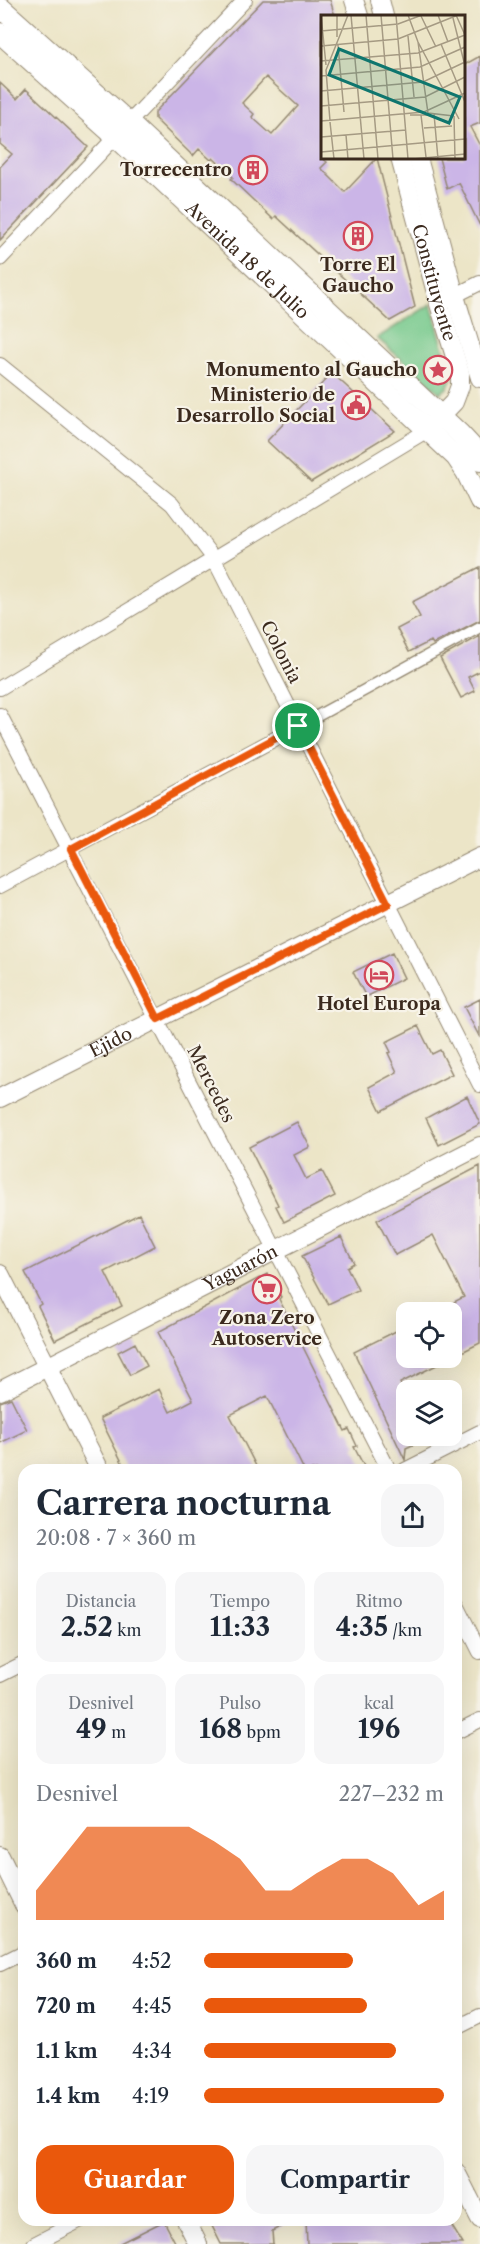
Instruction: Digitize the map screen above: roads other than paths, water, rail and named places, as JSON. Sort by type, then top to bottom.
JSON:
[{"type":"main road","name":"Avenida 18 de Julio","points":[[0,7],[122,129],[434,424],[466,472],[480,501]]},
{"type":"main road","name":"Avenida 18 de Julio","points":[[0,33],[122,129]]},
{"type":"main road","name":"Avenida 18 de Julio","points":[[434,424],[460,434],[473,448],[480,461]]},
{"type":"street","points":[[0,259],[245,0]]},
{"type":"street","points":[[354,0],[359,15]]},
{"type":"street","points":[[380,0],[384,15]]},
{"type":"street","name":"Constituyente","points":[[400,159],[447,300],[480,378]]},
{"type":"street","name":"Constituyente","points":[[418,159],[460,373],[454,402],[434,424]]},
{"type":"street","points":[[447,300],[480,283]]},
{"type":"street","name":"Colonia","points":[[0,365],[172,504],[214,559],[480,1085]]},
{"type":"street","points":[[0,688],[434,424]]},
{"type":"street","points":[[0,886],[480,627]]},
{"type":"street","name":"Mercedes","points":[[0,715],[386,1464]]},
{"type":"street","name":"Ejido","points":[[0,1098],[480,856]]},
{"type":"street","name":"Yaguarón","points":[[0,1391],[480,1146]]},
{"type":"street","points":[[0,1275],[97,1464]]},
{"type":"street","points":[[417,1464],[480,1432]]},
{"type":"street","points":[[462,1616],[480,1652]]},
{"type":"street","points":[[0,1676],[18,1666]]},
{"type":"street","points":[[462,1729],[480,1720]]},
{"type":"street","points":[[0,1856],[18,1893]]},
{"type":"street","points":[[0,1964],[18,1955]]},
{"type":"street","points":[[462,2025],[480,2016]]},
{"type":"street","points":[[462,2184],[480,2219]]},
{"type":"street","points":[[34,2244],[69,2226]]},
{"type":"street","points":[[189,2226],[198,2244]]},
{"type":"place","name":"Torrecentro","points":[[253,170]]},
{"type":"place","name":"Torre El Gaucho","points":[[358,236]]},
{"type":"place","name":"Monumento al Gaucho","points":[[438,370]]},
{"type":"place","name":"Ministerio de Desarrollo Social","points":[[356,405]]},
{"type":"place","name":"Hotel Europa","points":[[379,975]]},
{"type":"place","name":"Zona Zero Autoservice","points":[[267,1289]]}]
